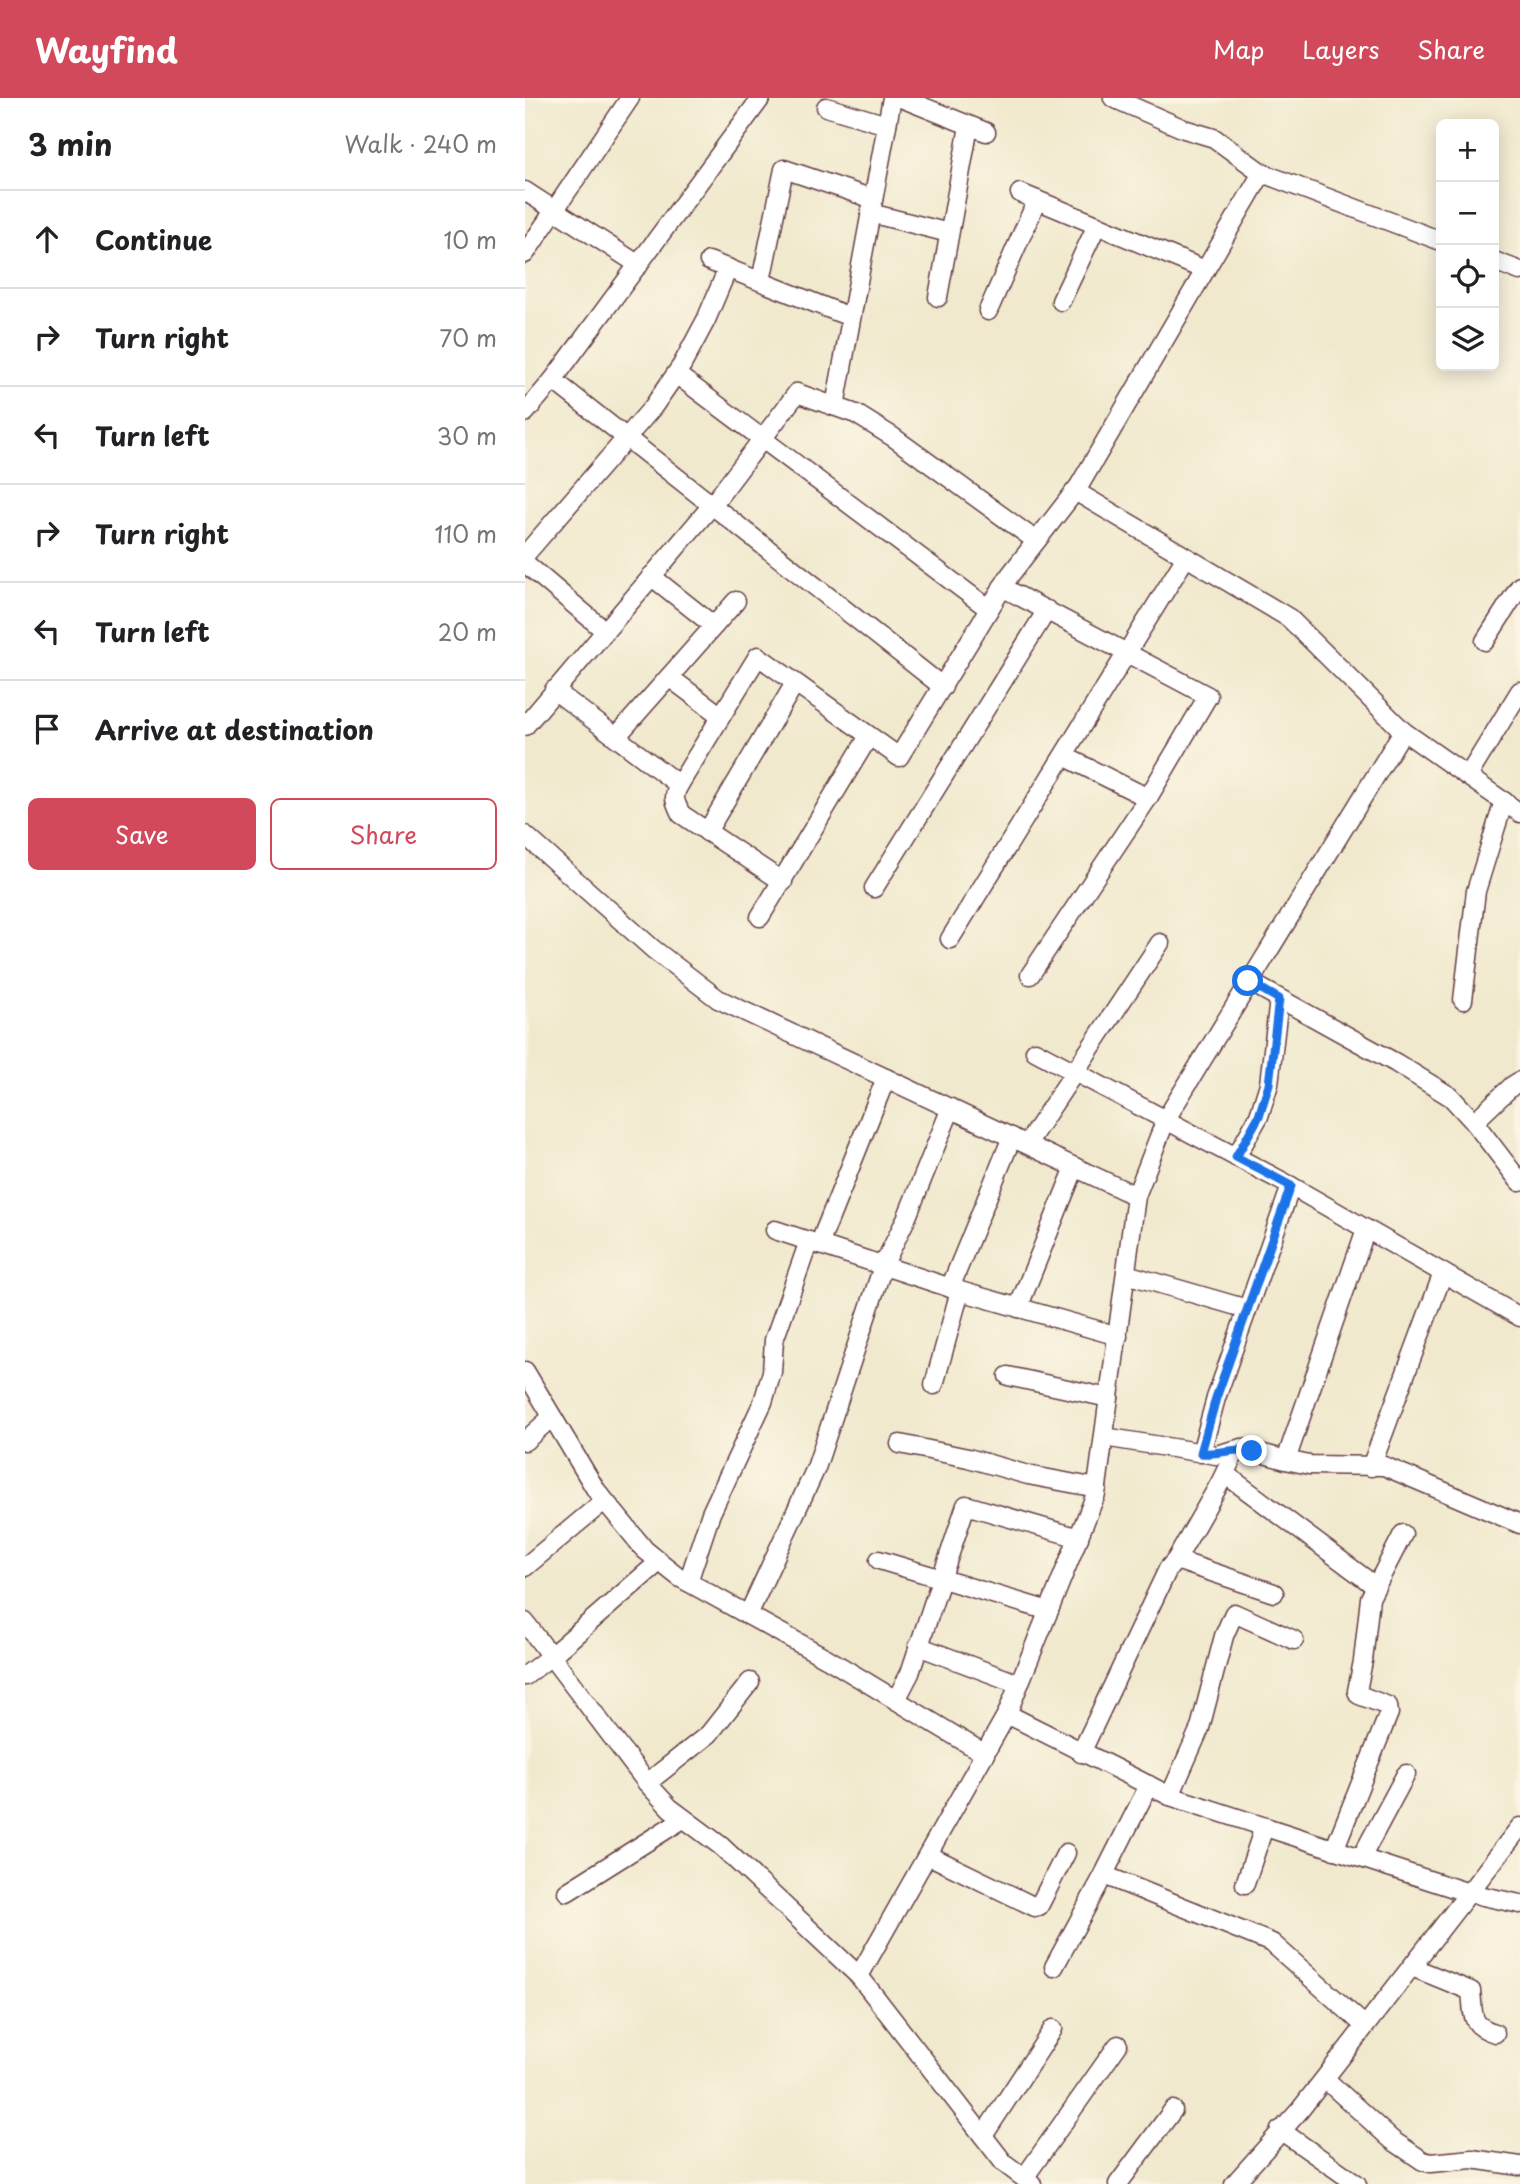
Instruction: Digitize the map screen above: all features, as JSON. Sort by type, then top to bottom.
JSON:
[{"type":"street","points":[[525,254],[630,98]]},
{"type":"street","points":[[525,413],[553,380],[761,98]]},
{"type":"street","points":[[835,406],[892,98]]},
{"type":"street","points":[[901,98],[977,129],[949,233],[938,297]]},
{"type":"street","points":[[1113,98],[1184,129],[1214,138],[1262,173],[1436,239]]},
{"type":"street","points":[[826,107],[887,125]]},
{"type":"street","points":[[761,281],[784,169],[871,206],[949,233]]},
{"type":"street","points":[[783,882],[681,814],[674,800],[679,785],[758,656],[899,757],[1002,587],[1035,540],[1075,491],[1262,173]]},
{"type":"street","points":[[525,191],[639,265]]},
{"type":"street","points":[[988,311],[1028,197],[1205,270]]},
{"type":"street","points":[[1061,302],[1097,225]]},
{"type":"street","points":[[709,261],[851,317]]},
{"type":"street","points":[[1499,263],[1520,271]]},
{"type":"street","points":[[525,555],[653,407],[676,374],[706,320],[728,268]]},
{"type":"street","points":[[676,374],[989,609]]},
{"type":"street","points":[[553,380],[943,687]]},
{"type":"street","points":[[525,726],[713,504],[797,393],[856,414],[893,437],[1035,540]]},
{"type":"street","points":[[1075,491],[1289,618],[1403,730],[1520,813]]},
{"type":"street","points":[[950,939],[1186,557]]},
{"type":"street","points":[[525,563],[605,631]]},
{"type":"street","points":[[652,576],[714,626]]},
{"type":"street","points":[[1485,641],[1520,586]]},
{"type":"street","points":[[1002,587],[1208,696],[1148,798],[1030,975]]},
{"type":"street","points":[[616,737],[736,601]]},
{"type":"street","points":[[874,888],[1047,610]]},
{"type":"street","points":[[669,677],[721,716]]},
{"type":"street","points":[[708,832],[795,683]]},
{"type":"street","points":[[554,690],[679,785]]},
{"type":"street","points":[[1468,776],[1520,691]]},
{"type":"street","points":[[859,1976],[1007,1714],[1097,1488],[1136,1196],[1166,1119],[1403,730]]},
{"type":"street","points":[[760,917],[869,736]]},
{"type":"street","points":[[1064,756],[1148,798]]},
{"type":"street","points":[[1463,1000],[1476,891],[1504,801]]},
{"type":"street","points":[[525,835],[653,948],[718,999],[1136,1196]]},
{"type":"street","points":[[934,1385],[955,1289],[1019,1141],[1075,1072],[1160,943]]},
{"type":"street","points":[[1248,981],[1451,1097],[1474,1122],[1520,1182]]},
{"type":"street","points":[[1236,1157],[1259,1116],[1269,1084],[1279,999]]},
{"type":"street","points":[[1035,1051],[1291,1186],[1520,1317]]},
{"type":"street","points":[[688,1582],[711,1513],[763,1402],[772,1372],[774,1340],[886,1078]]},
{"type":"street","points":[[1474,1122],[1518,1084]]},
{"type":"street","points":[[748,1615],[816,1468],[883,1266],[906,1219],[951,1108]]},
{"type":"street","points":[[1018,1308],[1075,1167]]},
{"type":"street","points":[[1201,1453],[1216,1398],[1291,1186]]},
{"type":"street","points":[[1286,1460],[1366,1229]]},
{"type":"street","points":[[775,1230],[955,1289],[1118,1336]]},
{"type":"street","points":[[1371,1467],[1443,1273]]},
{"type":"street","points":[[1126,1274],[1247,1310]]},
{"type":"street","points":[[525,1371],[604,1501],[637,1543],[659,1562],[688,1582],[896,1700],[985,1754]]},
{"type":"street","points":[[1008,1376],[1109,1398]]},
{"type":"street","points":[[525,1441],[552,1417]]},
{"type":"street","points":[[1104,1437],[1216,1455],[1242,1448],[1309,1465],[1384,1466],[1520,1524]]},
{"type":"street","points":[[900,1444],[968,1458],[1028,1475],[1097,1488]]},
{"type":"street","points":[[1081,1753],[1168,1569],[1236,1450]]},
{"type":"street","points":[[1224,1474],[1375,1586]]},
{"type":"street","points":[[525,1567],[604,1501]]},
{"type":"street","points":[[896,1700],[910,1673],[966,1505],[1079,1538]]},
{"type":"street","points":[[1334,1850],[1389,1713],[1388,1706],[1359,1695],[1357,1690],[1368,1608],[1375,1586],[1403,1534]]},
{"type":"street","points":[[880,1560],[1049,1611]]},
{"type":"street","points":[[1175,1560],[1274,1593]]},
{"type":"street","points":[[525,1676],[659,1562]]},
{"type":"street","points":[[1171,1796],[1200,1728],[1224,1636],[1234,1613],[1294,1640]]},
{"type":"street","points":[[525,1622],[647,1783],[683,1819],[721,1846],[859,1976],[1004,2164],[1028,2181],[1118,2045]]},
{"type":"street","points":[[918,1646],[1019,1685]]},
{"type":"street","points":[[647,1783],[709,1734],[750,1682]]},
{"type":"street","points":[[1007,1714],[1171,1796],[1469,1893],[1520,1904]]},
{"type":"street","points":[[1361,1858],[1406,1774]]},
{"type":"street","points":[[1054,1967],[1149,1785]]},
{"type":"street","points":[[567,1892],[683,1819]]},
{"type":"street","points":[[1245,1884],[1264,1827]]},
{"type":"street","points":[[1234,2184],[1325,2079],[1520,1827]]},
{"type":"street","points":[[927,1855],[1035,1908],[1039,1906],[1066,1853]]},
{"type":"street","points":[[1104,1875],[1272,1943],[1365,2026]]},
{"type":"street","points":[[1412,1967],[1471,1992],[1473,2018],[1495,2034]]},
{"type":"street","points":[[983,2136],[1053,2029]]},
{"type":"street","points":[[1325,2079],[1392,2140],[1423,2161],[1431,2163],[1472,2159],[1520,2166]]},
{"type":"street","points":[[1118,2184],[1173,2110]]},
{"type":"street","points":[[1280,2130],[1357,2184]]},
{"type":"route","points":[[1248,981],[1279,999],[1269,1084],[1259,1116],[1236,1157],[1291,1186],[1216,1398],[1201,1453],[1216,1455],[1242,1448],[1252,1451]]}]
